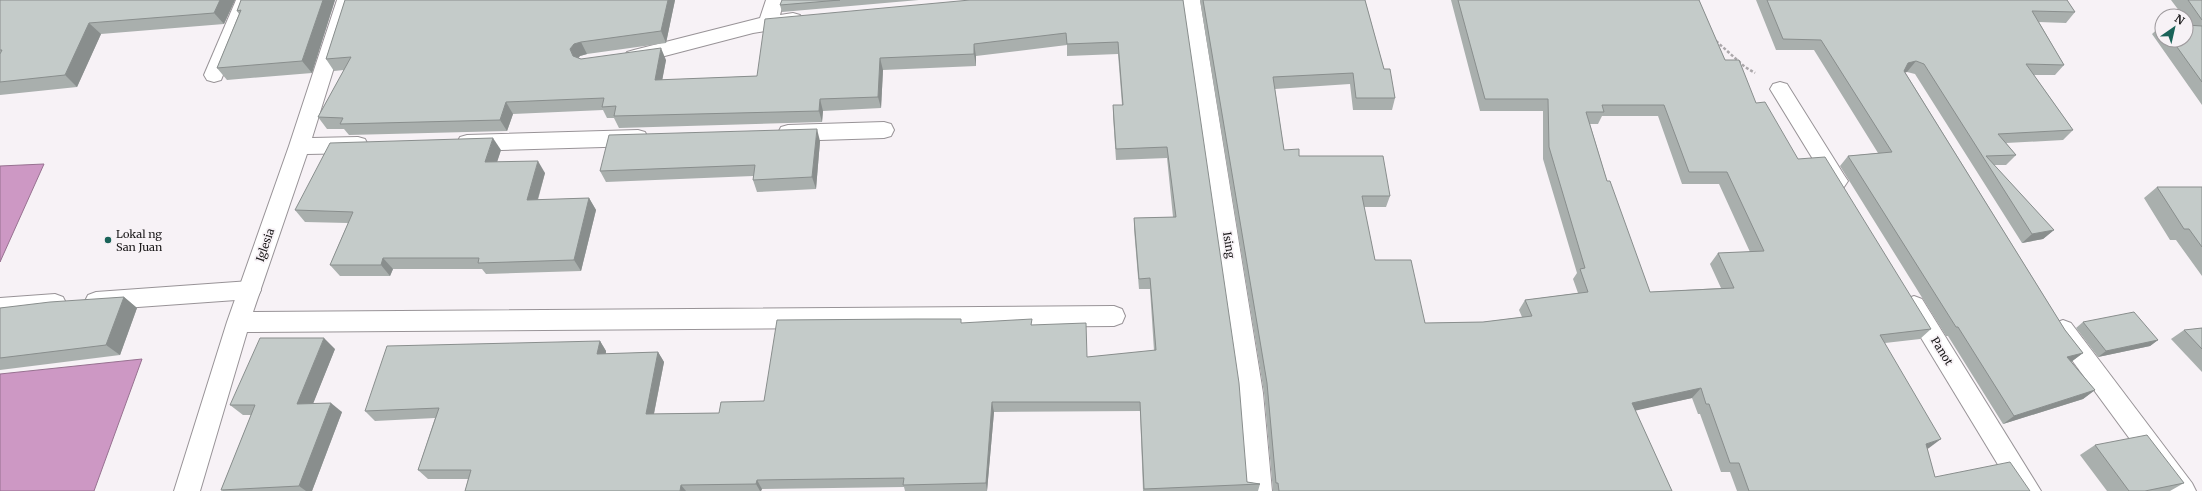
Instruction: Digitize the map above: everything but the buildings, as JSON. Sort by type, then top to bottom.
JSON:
[{"type":"street","points":[[214,75],[246,0]]},
{"type":"street","name":"Iglesia","points":[[187,491],[238,322],[300,146],[346,0]]},
{"type":"street","points":[[768,22],[775,0]]},
{"type":"street","name":"Ising","points":[[1191,0],[1192,16],[1251,393],[1259,491]]},
{"type":"street","points":[[618,59],[660,53],[768,22],[814,18]]},
{"type":"street","points":[[1780,89],[1846,196]]},
{"type":"street","points":[[773,134],[884,130]]},
{"type":"street","points":[[449,143],[654,137]]},
{"type":"street","points":[[300,146],[378,145]]},
{"type":"street","name":"Panot","points":[[1904,290],[2028,491]]},
{"type":"street","points":[[2051,311],[2063,331],[2183,491]]},
{"type":"street","points":[[238,322],[1114,316]]},
{"type":"lane","points":[[0,307],[250,290]]},
{"type":"path","points":[[1716,40],[1745,67],[1780,89]]},
{"type":"shaded area","points":[[44,164],[0,262],[0,166]]},
{"type":"shaded area","points":[[142,359],[94,491],[0,491],[0,374]]},
{"type":"place","name":"Lokal ng San Juan","points":[[108,240]]}]
